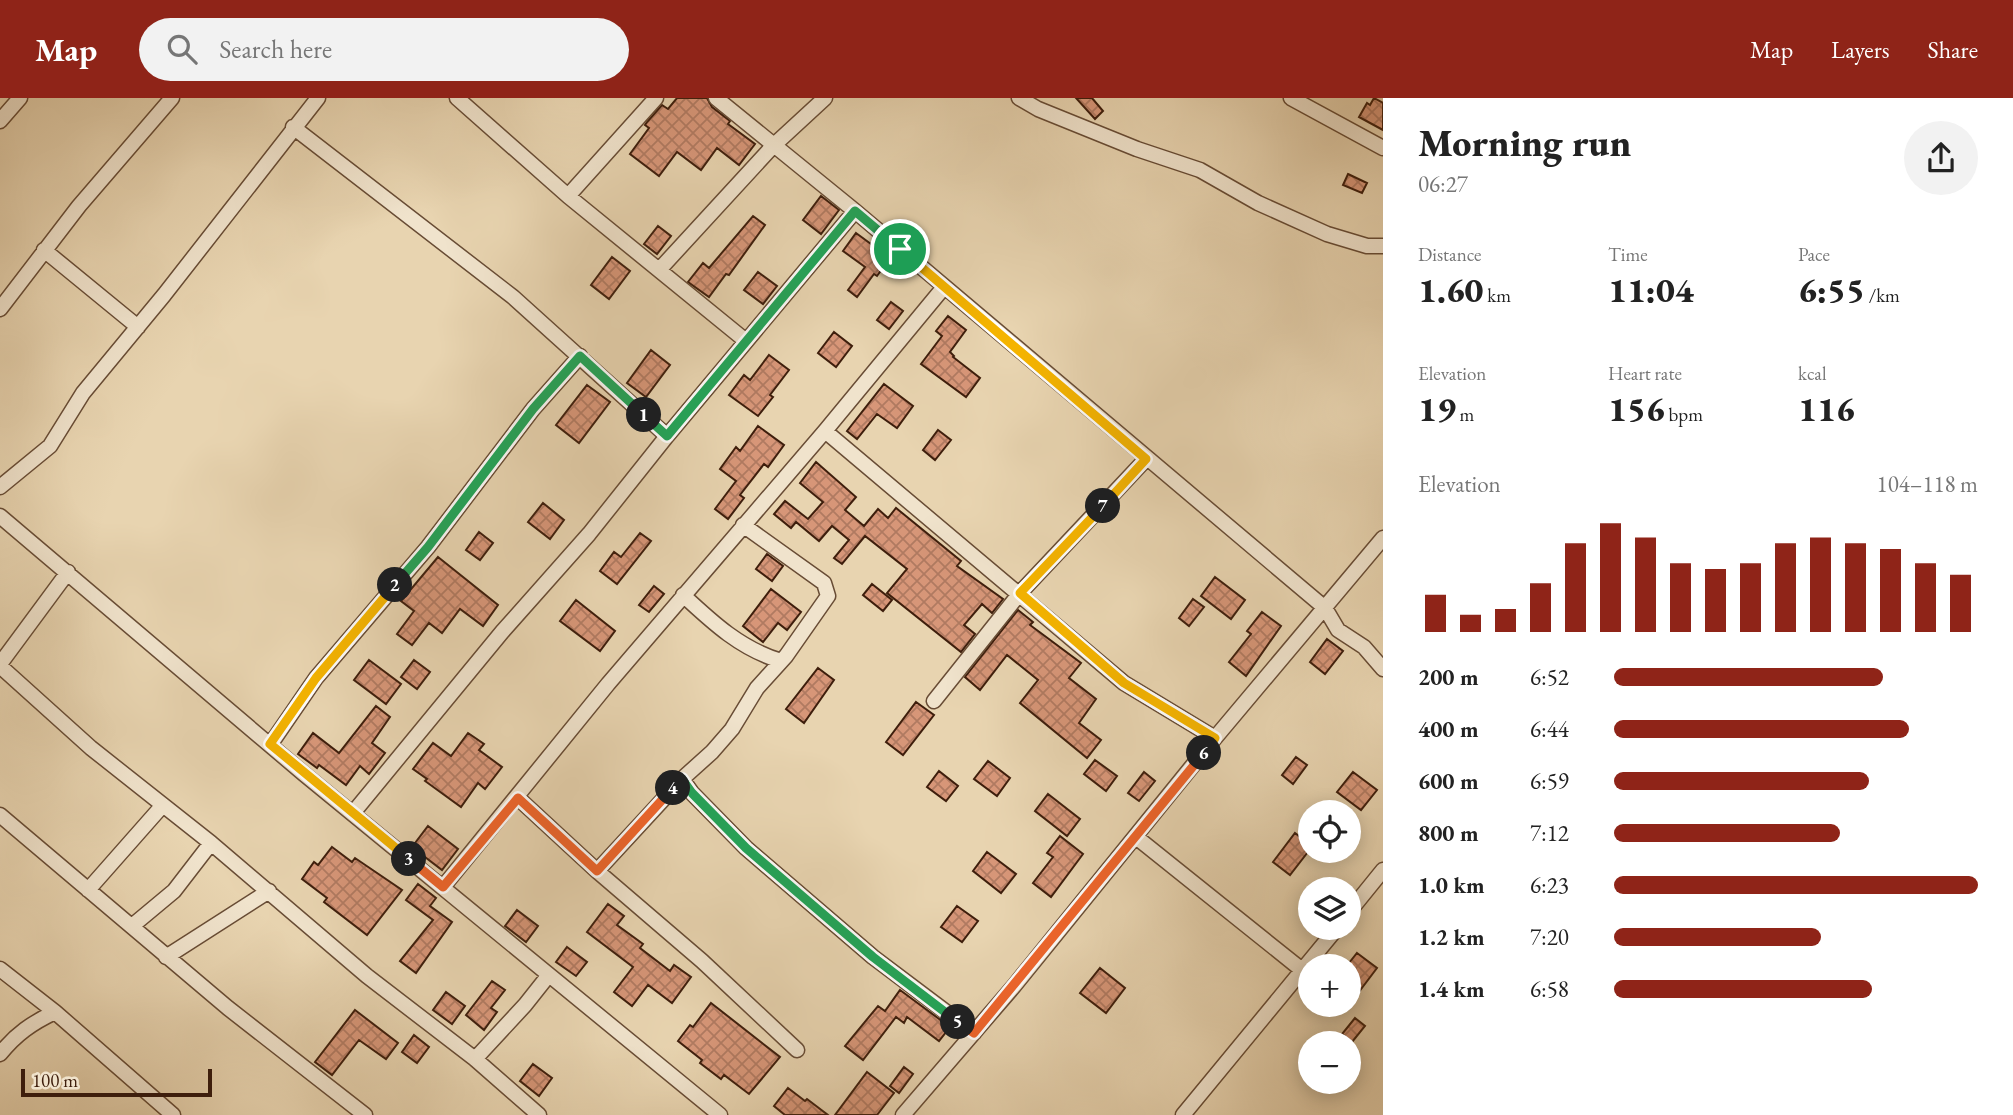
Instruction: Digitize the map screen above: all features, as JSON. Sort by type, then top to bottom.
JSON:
[{"type":"street","points":[[0,121],[20,98]]},
{"type":"street","points":[[0,309],[79,206],[172,98]]},
{"type":"street","points":[[0,486],[50,446],[83,393],[317,98]]},
{"type":"street","points":[[568,196],[656,98]]},
{"type":"street","points":[[716,98],[855,211],[1325,608],[1338,630],[1364,648],[1383,669]]},
{"type":"street","points":[[659,270],[773,146],[825,98]]},
{"type":"street","points":[[1018,98],[1137,149],[1200,170],[1258,203],[1327,234],[1367,246],[1383,246]]},
{"type":"street","points":[[1291,98],[1383,148]]},
{"type":"street","points":[[464,100],[568,196],[746,341]]},
{"type":"street","points":[[293,127],[502,289],[667,436]]},
{"type":"street","points":[[353,813],[502,632],[589,534],[855,211]]},
{"type":"street","points":[[44,250],[138,327]]},
{"type":"street","points":[[443,887],[608,684],[825,431],[944,287]]},
{"type":"street","points":[[270,744],[316,678],[428,547],[533,409],[580,356]]},
{"type":"street","points":[[825,431],[1124,683],[1215,738]]},
{"type":"street","points":[[934,701],[1020,593],[1146,459]]},
{"type":"street","points":[[0,516],[548,976],[720,1115]]},
{"type":"street","points":[[597,871],[732,729],[757,688],[781,661],[828,596],[824,583],[743,525]]},
{"type":"street","points":[[903,1115],[974,1033],[1215,738],[1383,538]]},
{"type":"street","points":[[68,572],[0,665],[91,748],[211,843],[359,969],[475,1059],[539,1115]]},
{"type":"street","points":[[683,595],[715,625],[743,645],[781,661]]},
{"type":"street","points":[[682,779],[692,793],[746,848],[873,957],[974,1033]]},
{"type":"street","points":[[518,798],[597,871],[702,961],[797,1050]]},
{"type":"street","points":[[88,890],[163,806]]},
{"type":"street","points":[[0,815],[166,957],[365,1115]]},
{"type":"street","points":[[1136,837],[1298,967]]},
{"type":"street","points":[[132,926],[174,891],[211,843]]},
{"type":"street","points":[[1361,897],[1383,870]]},
{"type":"street","points":[[166,957],[269,891]]},
{"type":"street","points":[[1315,954],[1327,940]]},
{"type":"street","points":[[0,969],[55,1012],[173,1115]]},
{"type":"street","points":[[1183,1115],[1298,975]]},
{"type":"street","points":[[475,1059],[526,1005],[548,976]]},
{"type":"street","points":[[0,1054],[13,1037],[55,1012]]},
{"type":"building","points":[[677,98],[707,98],[712,107],[730,121],[728,124],[755,144],[739,165],[717,148],[701,170],[677,152],[659,176],[630,154],[649,128],[645,125],[647,122],[662,105],[668,109]]},
{"type":"building","points":[[1076,98],[1092,98],[1103,111],[1095,119]]},
{"type":"building","points":[[1374,98],[1383,103],[1383,130],[1359,117],[1367,103],[1370,105]]},
{"type":"building","points":[[1348,174],[1367,183],[1362,193],[1343,185]]},
{"type":"building","points":[[821,196],[839,210],[821,234],[803,220]]},
{"type":"building","points":[[753,216],[765,225],[729,275],[726,274],[709,297],[688,282],[703,263],[709,268]]},
{"type":"building","points":[[658,226],[671,236],[657,254],[644,244]]},
{"type":"building","points":[[856,233],[890,258],[857,297],[848,290],[865,267],[843,251]]},
{"type":"building","points":[[612,257],[630,271],[609,299],[591,285]]},
{"type":"building","points":[[758,272],[777,286],[763,304],[744,290]]},
{"type":"building","points":[[891,302],[903,311],[889,329],[877,320]]},
{"type":"building","points":[[948,316],[966,330],[950,352],[980,378],[966,397],[921,364],[942,336],[936,331]]},
{"type":"building","points":[[834,332],[852,346],[836,367],[818,353]]},
{"type":"building","points":[[651,350],[670,365],[646,397],[627,383]]},
{"type":"building","points":[[769,355],[789,370],[758,416],[729,395],[744,375],[750,380]]},
{"type":"building","points":[[884,384],[913,406],[897,428],[877,414],[857,439],[847,431]]},
{"type":"building","points":[[587,385],[610,402],[579,443],[556,425]]},
{"type":"building","points":[[758,426],[784,445],[768,467],[764,464],[740,495],[744,498],[728,519],[715,509],[736,481],[720,469],[736,447],[740,451]]},
{"type":"building","points":[[938,430],[951,440],[935,460],[923,450]]},
{"type":"building","points":[[816,462],[856,497],[845,510],[864,526],[878,509],[888,518],[896,508],[961,561],[957,566],[1003,599],[992,613],[982,604],[964,625],[975,634],[961,652],[887,593],[907,569],[865,536],[842,564],[834,558],[849,540],[832,526],[819,541],[796,522],[791,528],[774,514],[785,501],[808,519],[823,502],[800,483]]},
{"type":"building","points":[[543,503],[564,520],[550,539],[528,522]]},
{"type":"building","points":[[479,532],[493,543],[480,560],[466,550]]},
{"type":"building","points":[[640,533],[651,541],[617,584],[600,571],[614,552],[621,557]]},
{"type":"building","points":[[767,554],[783,566],[772,581],[756,569]]},
{"type":"building","points":[[438,557],[498,605],[483,626],[460,609],[442,633],[429,623],[412,645],[397,634],[414,611],[401,601]]},
{"type":"building","points":[[1215,577],[1245,600],[1231,619],[1201,596]]},
{"type":"building","points":[[872,584],[892,600],[883,611],[863,595]]},
{"type":"building","points":[[654,586],[664,594],[649,612],[639,605]]},
{"type":"building","points":[[771,589],[801,612],[787,630],[778,623],[763,642],[743,626]]},
{"type":"building","points":[[1193,599],[1204,607],[1189,626],[1179,618]]},
{"type":"building","points":[[576,600],[615,631],[600,651],[560,621]]},
{"type":"building","points":[[1018,610],[1033,622],[1030,625],[1081,663],[1069,678],[1096,699],[1079,723],[1101,740],[1087,758],[1020,703],[1038,680],[1007,655],[980,690],[965,677]]},
{"type":"building","points":[[1262,612],[1281,626],[1246,676],[1229,662],[1251,634],[1247,631]]},
{"type":"building","points":[[1327,639],[1343,651],[1325,674],[1310,662]]},
{"type":"building","points":[[369,660],[401,684],[386,704],[354,680]]},
{"type":"building","points":[[414,660],[430,672],[417,689],[401,677]]},
{"type":"building","points":[[818,668],[834,680],[804,723],[786,709]]},
{"type":"building","points":[[916,702],[934,715],[903,755],[886,742]]},
{"type":"building","points":[[376,706],[390,717],[372,743],[385,753],[369,774],[360,766],[346,785],[319,765],[317,768],[298,754],[313,733],[339,753]]},
{"type":"building","points":[[468,733],[484,744],[479,750],[502,767],[485,789],[478,783],[461,807],[413,769],[433,743],[451,756]]},
{"type":"building","points":[[1296,757],[1307,765],[1293,784],[1282,775]]},
{"type":"building","points":[[1095,760],[1117,776],[1106,791],[1084,774]]},
{"type":"building","points":[[988,761],[1010,778],[997,796],[974,779]]},
{"type":"building","points":[[939,771],[958,786],[946,801],[927,787]]},
{"type":"building","points":[[1144,772],[1155,781],[1139,801],[1128,793]]},
{"type":"building","points":[[1353,772],[1377,790],[1361,810],[1361,800],[1348,800],[1337,792]]},
{"type":"building","points":[[1048,794],[1080,819],[1067,836],[1035,811]]},
{"type":"building","points":[[428,826],[458,849],[442,870],[412,847]]},
{"type":"building","points":[[1295,833],[1298,835],[1299,863],[1290,875],[1273,862]]},
{"type":"building","points":[[1060,836],[1083,854],[1051,897],[1033,883],[1053,857],[1047,853]]},
{"type":"building","points":[[332,847],[352,862],[355,858],[402,890],[367,935],[324,902],[327,898],[302,879],[314,862],[318,865]]},
{"type":"building","points":[[987,852],[1016,874],[1001,893],[973,871]]},
{"type":"building","points":[[418,884],[436,898],[430,906],[452,922],[416,973],[400,961],[433,920],[406,900]]},
{"type":"building","points":[[608,904],[624,916],[617,925],[643,944],[640,948],[670,971],[674,965],[691,977],[672,1003],[648,985],[632,1006],[614,992],[633,967],[587,932]]},
{"type":"building","points":[[957,906],[978,921],[962,942],[941,927]]},
{"type":"building","points":[[517,910],[538,926],[526,942],[505,926]]},
{"type":"building","points":[[567,947],[587,962],[576,976],[556,962]]},
{"type":"building","points":[[1361,956],[1377,968],[1361,989]]},
{"type":"building","points":[[1100,968],[1125,988],[1106,1013],[1080,993]]},
{"type":"building","points":[[492,981],[505,990],[491,1008],[497,1012],[484,1030],[466,1015]]},
{"type":"building","points":[[900,990],[950,1027],[939,1041],[907,1017],[904,1023],[896,1017],[863,1060],[845,1046],[878,1006],[885,1011]]},
{"type":"building","points":[[446,992],[465,1006],[452,1024],[433,1010]]},
{"type":"building","points":[[711,1003],[780,1057],[749,1094],[724,1075],[721,1079],[678,1041],[690,1025],[693,1027]]},
{"type":"building","points":[[355,1010],[398,1043],[386,1059],[359,1040],[332,1075],[315,1062]]},
{"type":"building","points":[[1355,1018],[1365,1026],[1361,1031],[1344,1031]]},
{"type":"building","points":[[414,1035],[429,1047],[417,1063],[402,1052]]},
{"type":"building","points":[[533,1064],[552,1078],[539,1096],[520,1081]]},
{"type":"building","points":[[904,1067],[913,1074],[899,1093],[890,1086]]},
{"type":"building","points":[[867,1072],[894,1093],[877,1115],[835,1115]]},
{"type":"building","points":[[788,1088],[828,1115],[785,1115],[774,1106]]},
{"type":"route","points":[[855,211],[900,249],[1146,459],[1020,593],[1124,683],[1215,738],[974,1033],[873,957],[746,848],[692,793],[682,779],[597,871],[518,798],[443,887],[270,744],[316,678],[428,547],[533,409],[580,356],[667,436],[855,211]]}]
